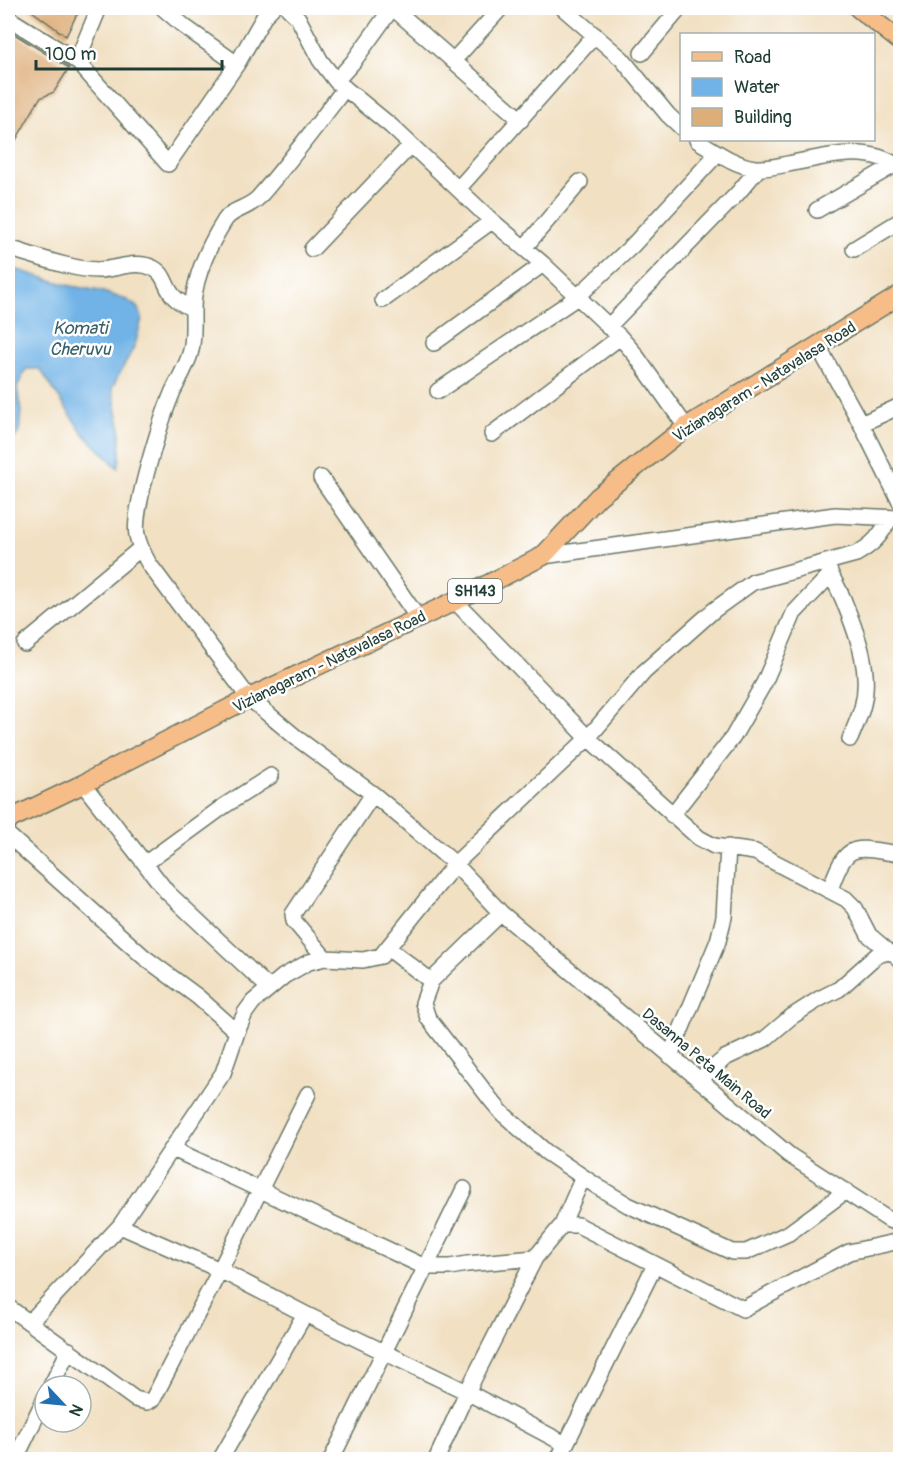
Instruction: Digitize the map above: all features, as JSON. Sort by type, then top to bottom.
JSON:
[{"type":"main road","points":[[858,8],[900,41]]},
{"type":"main road","name":"Vizianagaram - Natavalasa Road","points":[[8,820],[249,698],[454,601],[543,556],[598,497],[686,427],[900,295]]},
{"type":"street","points":[[77,61],[99,8]]},
{"type":"street","points":[[163,8],[185,27],[237,64]]},
{"type":"street","points":[[8,18],[77,61],[168,164],[237,64],[265,15],[272,8]]},
{"type":"street","points":[[288,8],[298,18],[320,60],[341,84],[411,145],[492,221],[543,264],[614,332],[634,353],[686,427]]},
{"type":"street","points":[[25,644],[141,548],[136,534],[138,513],[157,434],[190,354],[193,342],[194,295],[199,275],[225,220],[233,212],[245,208],[256,199],[288,164],[353,62],[393,8],[520,120]]},
{"type":"street","points":[[453,61],[501,8]]},
{"type":"street","points":[[562,8],[622,58],[680,127]]},
{"type":"street","points":[[642,53],[680,8]]},
{"type":"street","points":[[458,189],[595,34]]},
{"type":"street","points":[[699,141],[738,163],[759,168],[841,154],[862,153],[878,155],[898,166]]},
{"type":"street","points":[[312,249],[411,145]]},
{"type":"street","points":[[438,391],[576,297],[633,245],[718,153]]},
{"type":"street","points":[[817,210],[898,166]]},
{"type":"street","points":[[492,434],[614,332],[759,168]]},
{"type":"street","points":[[524,248],[580,182]]},
{"type":"street","points":[[383,300],[492,221]]},
{"type":"street","points":[[854,249],[900,221]]},
{"type":"street","points":[[8,248],[97,270],[137,265],[148,266],[160,273],[176,299],[193,309]]},
{"type":"street","points":[[434,343],[543,264]]},
{"type":"street","points":[[818,346],[900,502]]},
{"type":"street","points":[[861,424],[900,406]]},
{"type":"street","points":[[321,478],[418,618]]},
{"type":"street","points":[[543,556],[835,515],[895,518]]},
{"type":"street","points":[[30,1322],[120,1226],[223,1073],[237,1032],[249,1008],[269,988],[309,962],[325,958],[375,958],[388,948],[455,864],[588,738],[644,672],[714,610],[753,582],[828,568],[856,554],[871,546],[895,518]]},
{"type":"street","name":"Dasanna Peta Main Road","points":[[141,548],[149,564],[249,698],[298,739],[373,794],[455,864],[501,913],[789,1155],[889,1220],[900,1224]]},
{"type":"street","points":[[828,568],[844,602],[863,654],[866,672],[862,709],[850,738]]},
{"type":"street","points":[[672,815],[733,737],[764,683],[794,613],[828,568]]},
{"type":"street","points":[[454,601],[588,738],[706,843],[755,852],[830,890],[851,903],[869,935],[897,957]]},
{"type":"street","points":[[146,863],[224,806],[271,776]]},
{"type":"street","points":[[83,784],[146,863],[166,892],[269,988]]},
{"type":"street","points":[[325,958],[294,921],[293,914],[373,794]]},
{"type":"street","points":[[8,834],[144,957],[198,997],[237,1032]]},
{"type":"street","points":[[670,1056],[718,941],[724,917],[728,847]]},
{"type":"street","points":[[830,890],[837,869],[843,859],[854,850],[900,854]]},
{"type":"street","points":[[501,913],[431,981],[423,1003],[428,1018],[502,1113],[546,1152],[628,1206],[732,1252],[746,1252],[789,1233],[846,1191]]},
{"type":"street","points":[[388,948],[431,981]]},
{"type":"street","points":[[699,1080],[725,1058],[765,1039],[791,1017],[839,989],[872,959],[884,953],[897,957]]},
{"type":"street","points":[[8,1307],[135,1398],[147,1402],[157,1392],[308,1094]]},
{"type":"street","points":[[173,1149],[425,1267],[450,1267],[535,1258]]},
{"type":"street","points":[[436,1460],[467,1392],[535,1258],[559,1232],[583,1177]]},
{"type":"street","points":[[331,1460],[464,1189]]},
{"type":"street","points":[[562,1225],[578,1226],[742,1309],[849,1252],[900,1241]]},
{"type":"street","points":[[120,1226],[220,1270],[305,1314],[467,1392],[565,1444]]},
{"type":"street","points":[[558,1460],[655,1264]]},
{"type":"street","points":[[220,1460],[305,1314]]},
{"type":"street","points":[[57,1374],[69,1350]]},
{"type":"street","points":[[14,1458],[33,1421]]},
{"type":"water","name":"Komati Cheruvu","points":[[8,267],[71,286],[100,291],[127,300],[137,307],[142,318],[135,345],[112,388],[120,425],[118,468],[81,431],[40,369],[26,369],[17,387],[21,410],[19,432],[8,447]]},
{"type":"building","points":[[28,8],[83,8],[76,16],[66,36]]},
{"type":"building","points":[[8,30],[69,68],[54,92],[40,98],[8,154]]}]
